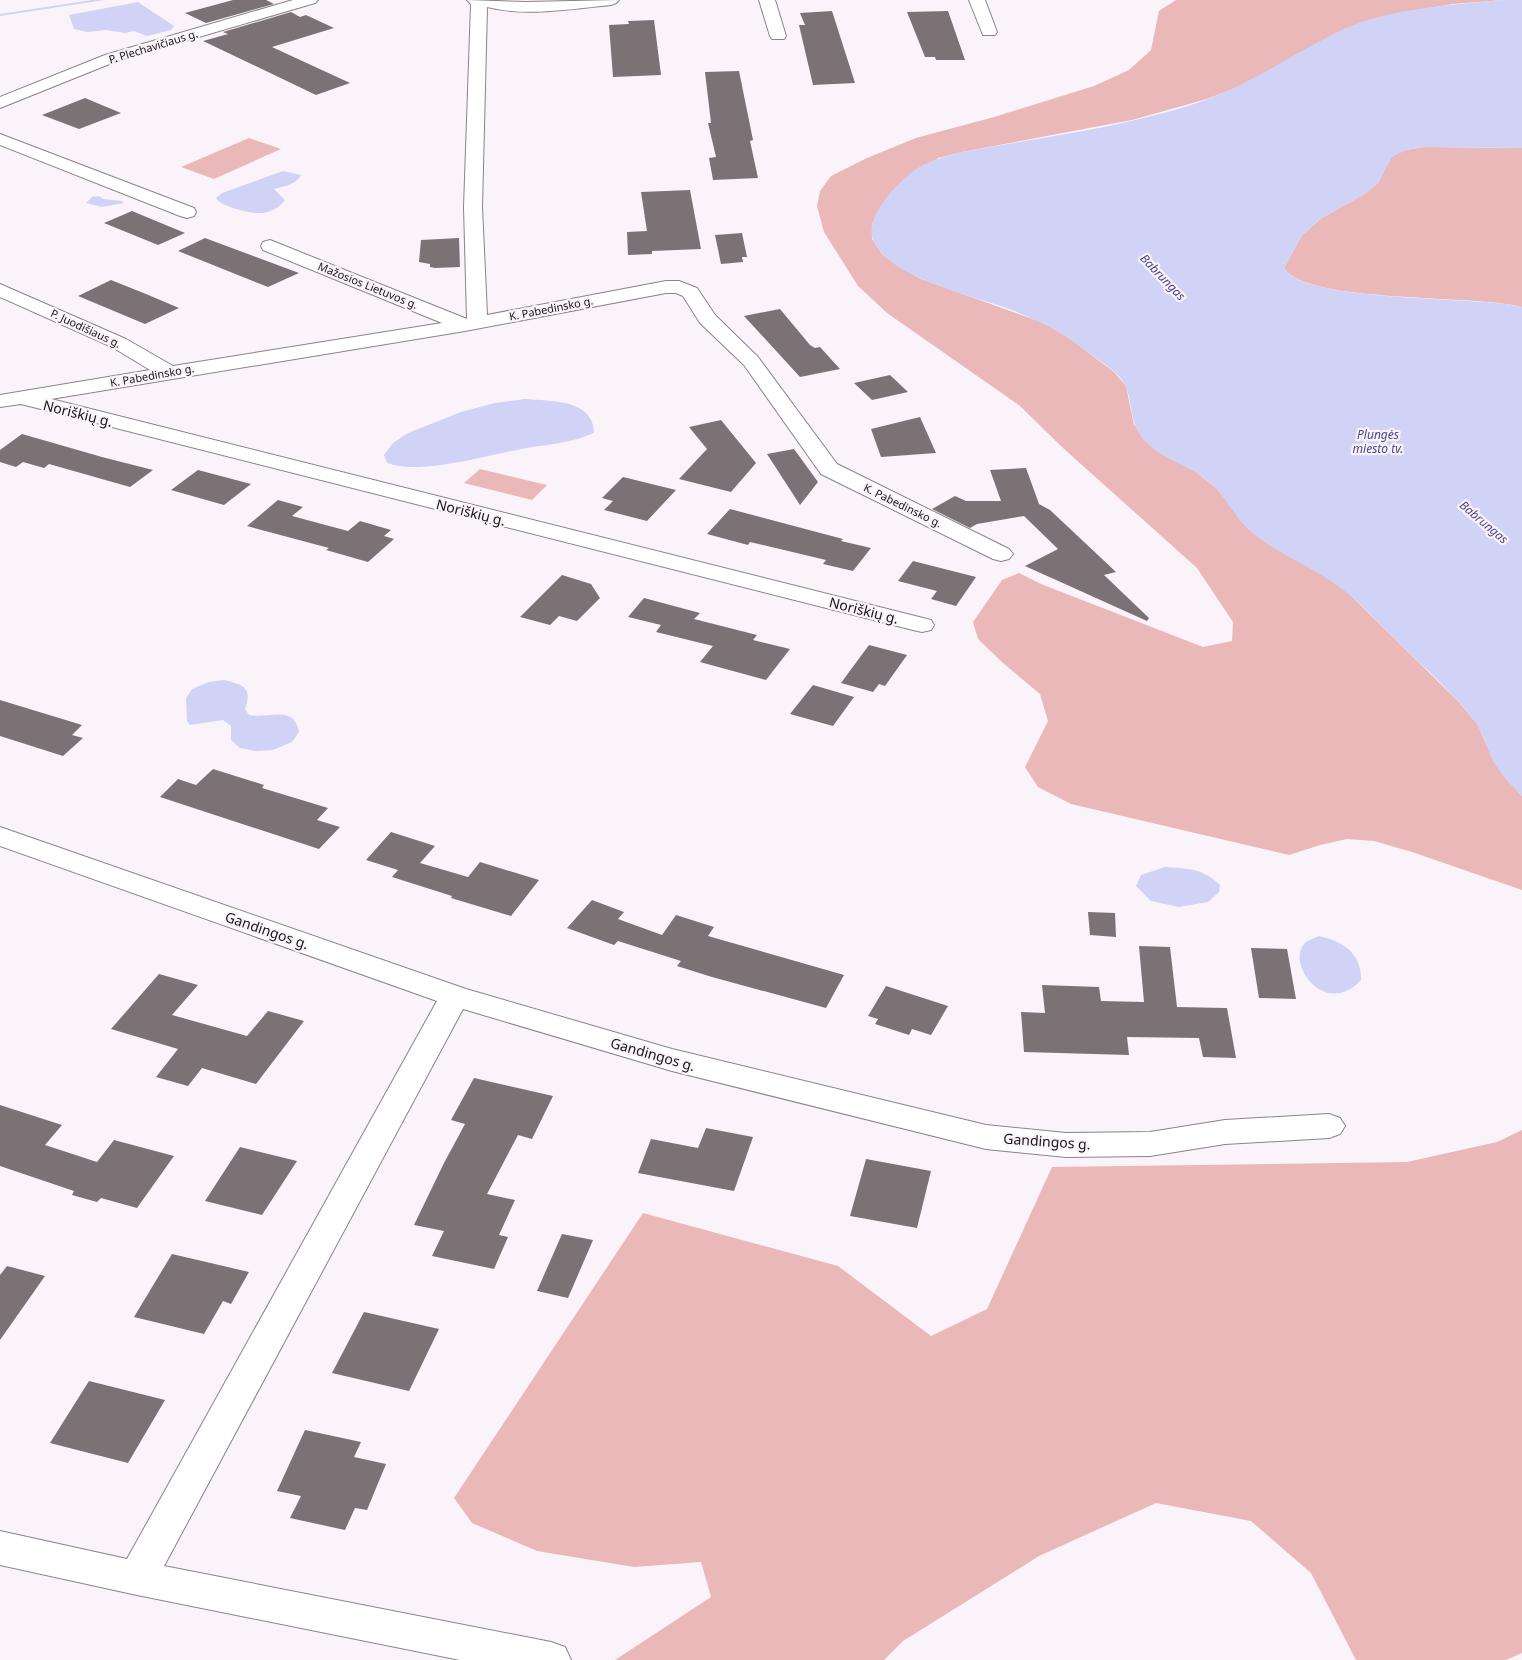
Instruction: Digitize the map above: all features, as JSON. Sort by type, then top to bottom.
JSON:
[{"type":"street","name":"P. Plechavičiaus g.","points":[[0,103],[112,58],[310,0]]},
{"type":"street","points":[[471,324],[477,0],[492,5],[534,8],[611,0]]},
{"type":"street","points":[[767,0],[778,36]]},
{"type":"street","points":[[978,0],[989,32]]},
{"type":"street","points":[[0,139],[187,212]]},
{"type":"street","name":"Mažosios Lietuvos g.","points":[[270,246],[471,324]]},
{"type":"street","name":"K. Pabedinsko g.","points":[[10,400],[168,372],[471,324],[666,287],[679,287],[690,292],[707,319],[751,361],[829,469],[1000,554]]},
{"type":"street","name":"P. Juodišiaus g.","points":[[0,290],[111,339],[168,372]]},
{"type":"street","name":"Noriškių g.","points":[[10,400],[922,625]]},
{"type":"street","name":"Gandingos g.","points":[[0,836],[455,996],[672,1060],[986,1136],[1066,1145],[1150,1144],[1225,1132],[1329,1126]]},
{"type":"street","points":[[137,1578],[455,996]]},
{"type":"street","points":[[0,1548],[137,1578],[551,1660]]},
{"type":"shaded area","points":[[1176,0],[1504,0],[1453,4],[1384,16],[1238,87],[1207,99],[1132,120],[938,158],[872,224],[872,239],[882,254],[899,267],[921,279],[1044,323],[1069,338],[1114,372],[1126,386],[1134,425],[1218,489],[1247,527],[1268,544],[1320,573],[1347,592],[1458,701],[1478,725],[1494,762],[1522,796],[1522,890],[1412,852],[1374,841],[1347,839],[1289,855],[1071,804],[1038,787],[1025,767],[1048,721],[1040,694],[978,639],[973,622],[1002,580],[1019,573],[1041,584],[1203,647],[1232,641],[1233,622],[1197,568],[1063,448],[1020,406],[887,313],[858,286],[824,232],[817,206],[820,191],[831,176],[867,158],[916,138],[994,117],[1094,86],[1129,70],[1151,50],[1159,11]]},
{"type":"shaded area","points":[[249,138],[281,149],[214,179],[181,167]]},
{"type":"shaded area","points":[[1424,147],[1522,148],[1522,307],[1468,300],[1357,293],[1324,287],[1299,279],[1284,268],[1302,235],[1322,218],[1366,193],[1378,183],[1391,157],[1405,150]]},
{"type":"shaded area","points":[[480,469],[547,485],[532,500],[464,483]]},
{"type":"shaded area","points":[[1522,1130],[1522,1653],[1506,1660],[1356,1660],[1311,1573],[1251,1521],[1156,1503],[1039,1556],[903,1641],[884,1660],[615,1660],[711,1597],[701,1562],[634,1567],[537,1551],[472,1523],[454,1498],[643,1213],[838,1266],[931,1336],[987,1309],[1052,1167],[1407,1162],[1497,1142]]},
{"type":"water","name":"Plungės miesto tv.","points":[[1522,0],[1522,148],[1424,147],[1405,150],[1392,157],[1378,183],[1366,193],[1322,218],[1302,235],[1284,268],[1299,280],[1324,288],[1357,293],[1499,303],[1522,307],[1522,796],[1499,770],[1479,727],[1468,712],[1440,682],[1360,605],[1346,592],[1322,575],[1283,554],[1258,537],[1241,522],[1211,484],[1197,473],[1157,452],[1144,440],[1136,428],[1126,387],[1114,371],[1067,337],[1039,322],[1009,309],[915,276],[884,255],[874,242],[872,232],[873,221],[886,198],[905,178],[932,161],[962,152],[1116,124],[1206,100],[1242,84],[1344,29],[1361,22],[1422,8]]},
{"type":"water","points":[[138,2],[174,26],[171,30],[147,36],[134,31],[125,33],[106,30],[87,32],[74,29],[69,15]]},
{"type":"water","points":[[283,171],[301,175],[293,183],[274,189],[285,200],[274,210],[261,213],[247,212],[223,204],[216,198],[222,193]]},
{"type":"water","points":[[99,196],[103,199],[122,201],[124,203],[102,207],[86,203],[92,197]]},
{"type":"water","points":[[525,399],[558,402],[579,408],[587,414],[592,422],[594,433],[569,441],[437,466],[418,467],[387,463],[384,455],[393,443],[408,433],[461,412],[495,403]]},
{"type":"water","points":[[224,680],[245,688],[248,696],[245,709],[249,715],[286,715],[292,718],[299,732],[292,742],[273,750],[256,751],[240,748],[231,740],[231,726],[223,720],[190,725],[187,721],[186,698],[192,689],[209,682]]},
{"type":"water","points":[[1165,867],[1195,870],[1208,876],[1220,885],[1219,892],[1208,902],[1179,907],[1151,901],[1136,886],[1141,875]]},
{"type":"water","points":[[1319,936],[1343,945],[1358,963],[1361,980],[1347,990],[1334,993],[1322,991],[1312,984],[1304,974],[1300,963],[1300,952],[1305,943]]},
{"type":"building","points":[[233,0],[266,0],[274,4],[206,23],[185,13]]},
{"type":"building","points":[[832,11],[855,83],[813,85],[799,25],[805,25],[800,13]]},
{"type":"building","points":[[948,11],[965,60],[936,60],[935,57],[925,57],[907,12]]},
{"type":"building","points":[[291,12],[300,17],[306,15],[334,28],[272,47],[350,83],[316,95],[203,41],[228,34],[223,32]]},
{"type":"building","points":[[654,20],[661,75],[613,77],[609,25],[629,24],[628,21]]},
{"type":"building","points":[[739,71],[753,140],[750,141],[758,178],[713,180],[709,158],[716,157],[708,123],[711,123],[705,72]]},
{"type":"building","points":[[85,98],[121,113],[79,129],[42,115]]},
{"type":"building","points":[[690,190],[701,249],[652,251],[652,254],[628,255],[627,232],[647,231],[641,192]]},
{"type":"building","points":[[132,211],[185,233],[158,245],[104,223]]},
{"type":"building","points":[[742,233],[747,257],[742,257],[743,262],[721,264],[715,235]]},
{"type":"building","points":[[205,238],[299,273],[268,287],[178,251]]},
{"type":"building","points":[[459,238],[460,267],[435,268],[430,267],[430,264],[419,262],[421,240]]},
{"type":"building","points":[[111,280],[179,308],[145,324],[78,296]]},
{"type":"building","points":[[780,309],[810,345],[815,348],[820,347],[840,369],[800,377],[744,316]]},
{"type":"building","points":[[890,375],[908,392],[872,400],[854,383]]},
{"type":"building","points":[[920,417],[936,453],[881,457],[871,429]]},
{"type":"building","points":[[721,420],[756,463],[731,492],[679,479],[707,449],[689,427]]},
{"type":"building","points":[[22,434],[153,470],[130,487],[49,464],[44,468],[23,462],[16,467],[0,462],[0,450]]},
{"type":"building","points":[[794,449],[818,482],[800,505],[767,454]]},
{"type":"building","points":[[1026,468],[1039,504],[1050,510],[1116,572],[1104,575],[1149,618],[1147,621],[1025,566],[1058,549],[1024,516],[977,524],[970,528],[932,509],[955,496],[966,501],[1001,501],[990,470]]},
{"type":"building","points":[[198,470],[251,484],[224,505],[171,490]]},
{"type":"building","points":[[623,477],[676,490],[647,521],[604,510],[613,501],[602,498]]},
{"type":"building","points":[[278,500],[303,507],[292,516],[348,531],[360,521],[391,530],[384,536],[394,539],[368,562],[326,550],[329,548],[247,526]]},
{"type":"building","points":[[730,509],[871,548],[853,571],[823,564],[826,560],[750,542],[748,545],[707,534]]},
{"type":"building","points":[[913,561],[976,577],[956,606],[931,599],[937,591],[898,581]]},
{"type":"building","points":[[562,575],[591,584],[600,598],[577,621],[559,616],[550,625],[520,617]]},
{"type":"building","points":[[644,598],[700,613],[694,619],[757,635],[753,640],[790,649],[766,680],[700,662],[713,646],[656,632],[661,625],[628,617]]},
{"type":"building","points":[[869,645],[907,655],[885,686],[879,684],[873,692],[841,683]]},
{"type":"building","points":[[813,685],[854,697],[833,726],[790,714]]},
{"type":"building","points":[[0,700],[82,725],[72,735],[83,738],[63,756],[0,736]]},
{"type":"building","points":[[213,769],[264,785],[262,788],[328,808],[317,820],[340,827],[319,849],[160,797],[178,779],[196,785]]},
{"type":"building","points":[[391,832],[435,846],[420,863],[468,877],[480,862],[539,880],[511,916],[451,898],[452,896],[392,877],[398,870],[366,860]]},
{"type":"building","points":[[592,900],[624,912],[618,919],[662,935],[676,915],[714,927],[708,936],[844,975],[826,1008],[712,977],[677,966],[681,961],[618,941],[614,945],[567,928]]},
{"type":"building","points":[[1088,912],[1115,913],[1116,937],[1090,935]]},
{"type":"building","points":[[1139,946],[1170,947],[1177,1007],[1227,1008],[1236,1058],[1203,1057],[1199,1038],[1127,1037],[1129,1055],[1024,1052],[1021,1012],[1045,1013],[1042,985],[1099,987],[1101,1001],[1144,1002]]},
{"type":"building","points":[[1251,948],[1287,949],[1296,999],[1259,998]]},
{"type":"building","points":[[159,974],[198,985],[172,1015],[247,1036],[268,1011],[304,1021],[256,1084],[202,1068],[188,1086],[156,1077],[178,1049],[111,1029]]},
{"type":"building","points":[[886,986],[948,1006],[931,1035],[912,1029],[909,1035],[875,1024],[878,1019],[868,1016]]},
{"type":"building","points":[[474,1078],[553,1096],[532,1139],[518,1135],[487,1194],[515,1200],[499,1235],[508,1237],[494,1269],[432,1256],[444,1231],[414,1225],[465,1124],[451,1120]]},
{"type":"building","points":[[0,1105],[62,1125],[45,1145],[97,1162],[114,1140],[174,1156],[137,1208],[101,1198],[97,1202],[72,1195],[74,1191],[0,1166]]},
{"type":"building","points":[[706,1128],[753,1137],[734,1191],[638,1173],[651,1139],[698,1148]]},
{"type":"building","points":[[240,1147],[297,1161],[262,1215],[205,1201]]},
{"type":"building","points":[[866,1159],[931,1171],[917,1228],[850,1216]]},
{"type":"building","points":[[562,1234],[593,1240],[568,1298],[537,1291]]},
{"type":"building","points":[[172,1254],[249,1272],[231,1304],[223,1301],[204,1334],[134,1317]]},
{"type":"building","points":[[7,1266],[45,1276],[0,1340],[0,1275]]},
{"type":"building","points":[[364,1312],[439,1329],[409,1391],[332,1373]]},
{"type":"building","points":[[89,1381],[165,1400],[128,1463],[50,1443]]},
{"type":"building","points":[[305,1430],[361,1442],[354,1457],[386,1464],[367,1510],[355,1508],[345,1530],[290,1518],[301,1496],[277,1491]]},
{"type":"waterway","points":[[0,15],[102,0]]},
{"type":"water label","name":"Babrungas","points":[[1163,277]]},
{"type":"water label","name":"Babrungas","points":[[1484,522]]}]
